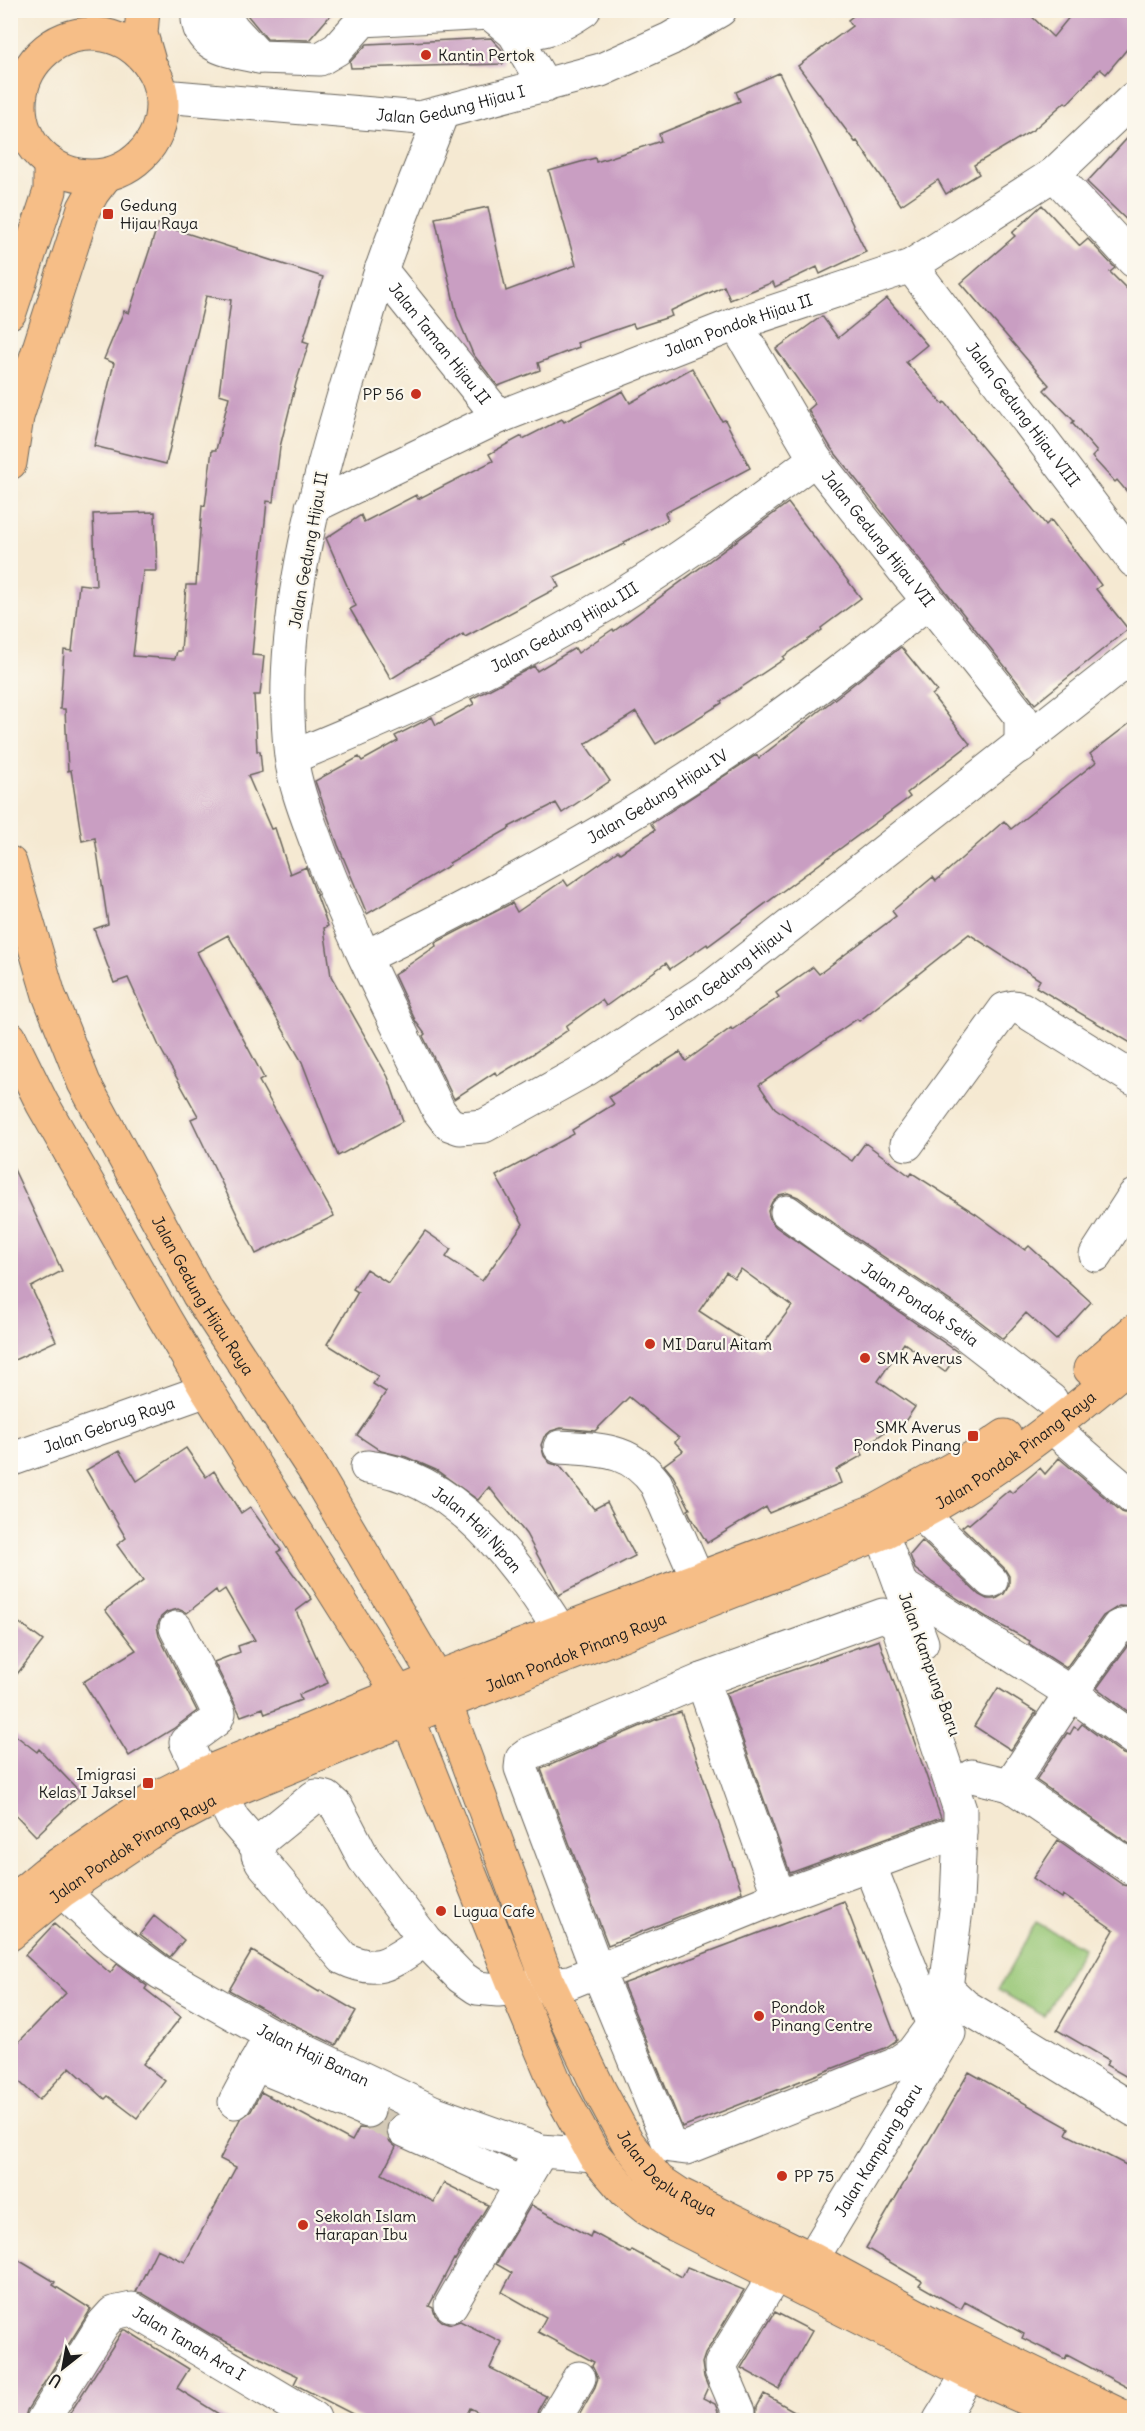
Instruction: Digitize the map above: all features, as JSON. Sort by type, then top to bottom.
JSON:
[{"type":"main road","points":[[70,37],[91,19],[96,10]]},
{"type":"main road","points":[[143,10],[141,34],[163,96],[162,118],[156,138],[143,155],[126,168],[106,175],[86,176],[67,172],[50,163],[35,149],[25,131],[16,92],[38,58],[52,45],[70,37],[92,34],[114,37],[134,48],[150,64]]},
{"type":"main road","points":[[10,312],[50,191],[50,163]]},
{"type":"main road","points":[[10,463],[14,417],[84,208],[106,175]]},
{"type":"main road","name":"Jalan Gedung Hijau Raya","points":[[10,863],[49,995],[84,1083],[198,1294],[312,1467],[441,1690]]},
{"type":"main road","points":[[10,1038],[42,1103],[165,1319],[404,1706]]},
{"type":"main road","points":[[165,1319],[185,1314],[198,1294]]},
{"type":"main road","name":"Jalan Pondok Pinang Raya","points":[[441,1690],[560,1631],[698,1580],[878,1523],[922,1515],[987,1476],[1134,1331]]},
{"type":"main road","name":"Jalan Pondok Pinang Raya","points":[[10,1903],[46,1873],[154,1799],[211,1785],[441,1690],[878,1523],[974,1457],[1044,1421],[1134,1361]]},
{"type":"main road","name":"Jalan Deplu Raya","points":[[441,1690],[549,1984],[600,2091],[628,2143],[657,2180],[679,2194],[812,2259],[928,2337],[969,2373],[1075,2421]]},
{"type":"main road","name":"Jalan Deplu Raya","points":[[404,1706],[514,1987],[558,2089],[594,2154],[625,2191],[646,2208],[774,2277],[928,2337],[1130,2421]]},
{"type":"main road","name":"Jalan Pondok Pinang Raya","points":[[10,1934],[62,1891],[147,1834],[211,1785]]},
{"type":"main road","points":[[594,2154],[604,2158],[614,2156],[628,2143]]},
{"type":"street","points":[[198,10],[198,25],[204,38],[218,47],[259,57],[320,59],[337,49],[368,15],[497,19],[536,33],[561,26],[584,10]]},
{"type":"street","points":[[222,10],[233,29],[259,57]]},
{"type":"street","name":"Jalan Gedung Hijau I","points":[[163,96],[420,118],[601,70],[670,39],[720,10]]},
{"type":"street","points":[[497,19],[545,86]]},
{"type":"street","name":"Jalan Pondok Hijau II","points":[[312,507],[499,417],[736,324],[911,266],[1054,174],[1134,98]]},
{"type":"street","name":"Jalan Gedung Hijau II","points":[[365,957],[331,879],[305,810],[292,757],[288,690],[290,654],[300,574],[312,507],[321,473],[381,270],[442,113]]},
{"type":"street","points":[[1054,174],[1134,261]]},
{"type":"street","name":"Jalan Gedung Hijau VIII","points":[[911,266],[1134,561]]},
{"type":"street","name":"Jalan Taman Hijau II","points":[[381,270],[499,417]]},
{"type":"street","name":"Jalan Gedung Hijau VII","points":[[736,324],[814,459],[1021,717],[1021,746]]},
{"type":"street","name":"Jalan Gedung Hijau III","points":[[292,757],[372,725],[527,650],[675,561],[814,459]]},
{"type":"street","name":"Jalan Gedung Hijau IV","points":[[365,957],[465,908],[553,860],[658,797],[760,730],[841,671],[928,602]]},
{"type":"street","name":"Jalan Gedung Hijau V","points":[[365,957],[439,1111],[449,1124],[460,1128],[484,1126],[587,1069],[713,986],[1134,655]]},
{"type":"street","points":[[907,1144],[1005,1009],[1014,1006],[1134,1079]]},
{"type":"street","points":[[1096,1255],[1134,1196]]},
{"type":"street","name":"Jalan Pondok Setia","points":[[787,1212],[838,1249],[963,1332],[1044,1421],[1134,1498]]},
{"type":"street","name":"Jalan Gebrug Raya","points":[[10,1460],[207,1390]]},
{"type":"street","points":[[560,1447],[610,1451],[627,1457],[649,1474],[656,1484],[698,1580]]},
{"type":"street","name":"Jalan Haji Nipan","points":[[367,1467],[386,1469],[407,1476],[440,1495],[466,1515],[509,1556],[560,1631]]},
{"type":"street","points":[[922,1515],[991,1581]]},
{"type":"street","name":"Jalan Kampung Baru","points":[[812,2259],[955,1997],[983,1820],[972,1776],[878,1523]]},
{"type":"street","name":"Jalan Kampung Baru","points":[[901,1585],[1071,1693],[1134,1739]]},
{"type":"street","points":[[883,1615],[893,1619],[897,1623],[960,1810],[955,1997],[940,2008],[933,2025],[912,2053],[894,2065],[686,2148],[677,2149],[667,2142],[598,1972],[521,1768],[522,1760],[530,1753],[702,1680],[883,1615]]},
{"type":"street","points":[[1010,1785],[1071,1693],[1128,1626]]},
{"type":"street","points":[[176,1628],[219,1713],[216,1720],[186,1742],[233,1819],[258,1848]]},
{"type":"street","points":[[702,1680],[779,1897]]},
{"type":"street","points":[[972,1776],[1010,1785],[1134,1869]]},
{"type":"street","points":[[425,1940],[389,1964],[376,1968],[357,1965],[343,1958],[262,1862],[258,1855],[260,1842],[313,1798],[322,1796],[327,1798],[337,1807],[364,1859],[425,1940],[461,1977],[477,1988],[498,1990],[570,1982],[779,1897],[960,1831]]},
{"type":"street","points":[[869,1864],[933,2025]]},
{"type":"street","name":"Jalan Haji Banan","points":[[62,1891],[114,1938],[161,1973],[271,2035],[433,2112],[541,2151],[594,2154]]},
{"type":"street","points":[[955,1997],[1134,2110]]},
{"type":"street","points":[[235,2102],[271,2035]]},
{"type":"street","points":[[255,2064],[368,2111]]},
{"type":"street","points":[[404,2130],[523,2184]]},
{"type":"street","points":[[451,2305],[541,2151]]},
{"type":"street","points":[[735,2421],[739,2412],[721,2370],[721,2364],[774,2277],[812,2259]]},
{"type":"street","name":"Jalan Tanah Ara I","points":[[43,2421],[108,2319],[113,2313],[132,2309],[315,2420]]},
{"type":"street","points":[[940,2421],[969,2373]]},
{"type":"street","points":[[554,2421],[579,2378]]},
{"type":"green space","points":[[1036,1922],[1083,1948],[1044,2016],[998,1990]]},
{"type":"building","points":[[243,10],[335,10],[309,40],[267,39]]},
{"type":"building","points":[[861,10],[1025,10],[1053,37],[1075,10],[1134,10],[1134,41],[1106,74],[1100,69],[1067,104],[1065,102],[1033,130],[974,165],[979,174],[946,194],[938,180],[901,205],[857,141],[855,142],[798,66],[852,26],[848,20]]},
{"type":"building","name":"Kantin Pertok","points":[[491,38],[503,51],[503,64],[351,68],[350,62],[367,44]]},
{"type":"building","points":[[779,73],[866,252],[820,274],[817,267],[775,287],[773,282],[730,300],[724,286],[670,311],[672,316],[635,328],[633,324],[577,343],[579,347],[538,363],[540,370],[498,386],[473,354],[457,316],[435,218],[488,207],[506,291],[576,265],[549,171],[595,158],[596,162],[661,141],[659,134],[740,101],[736,92]]},
{"type":"building","points":[[1134,131],[1134,227],[1087,182]]},
{"type":"building","points":[[1042,205],[1080,246],[1088,239],[1115,268],[1110,272],[1134,296],[1134,500],[1117,480],[1115,482],[1092,457],[1097,452],[1072,423],[1074,421],[1044,390],[1049,385],[961,283],[1015,236],[1012,233]]},
{"type":"building","points":[[158,224],[323,277],[303,341],[309,343],[280,447],[273,502],[267,501],[252,655],[264,656],[260,695],[254,695],[257,751],[260,751],[262,772],[248,776],[271,829],[275,828],[290,874],[306,867],[328,926],[324,928],[331,976],[388,1077],[403,1121],[338,1156],[302,1062],[228,935],[197,952],[264,1078],[259,1081],[334,1216],[256,1254],[191,1119],[198,1116],[159,1046],[128,978],[114,983],[94,929],[108,924],[95,838],[82,841],[71,770],[68,771],[65,709],[60,709],[64,650],[72,651],[79,584],[96,586],[93,514],[155,512],[157,571],[143,571],[133,656],[175,659],[177,651],[181,651],[186,585],[196,585],[202,505],[205,506],[212,450],[216,450],[229,397],[219,394],[231,300],[206,296],[166,464],[94,446],[114,363],[104,359],[124,311],[129,313]]},
{"type":"building","points":[[887,298],[927,345],[906,362],[943,404],[945,402],[1046,525],[1051,520],[1101,585],[1096,589],[1128,629],[1035,704],[831,448],[808,410],[815,404],[776,349],[822,316],[838,338]]},
{"type":"building","points":[[692,368],[722,421],[725,420],[750,468],[665,513],[668,520],[624,542],[625,544],[554,577],[559,587],[465,637],[463,634],[391,679],[350,609],[356,606],[326,538],[361,515],[364,522],[416,495],[418,499],[493,461],[489,454],[522,436],[523,439],[562,419],[564,422],[623,391],[630,403]]},
{"type":"building","points":[[788,503],[861,598],[821,628],[822,630],[783,657],[784,659],[721,701],[722,703],[656,744],[636,712],[585,744],[610,781],[562,813],[556,803],[509,827],[367,914],[338,845],[315,781],[359,757],[362,761],[398,741],[395,736],[432,717],[436,725],[474,704],[471,699],[534,666],[537,671],[575,648],[578,653],[613,629],[614,631]]},
{"type":"building","points":[[901,647],[937,691],[932,695],[970,744],[907,793],[910,797],[708,946],[707,944],[670,969],[666,963],[606,1006],[602,1000],[566,1026],[568,1030],[531,1055],[497,1076],[495,1072],[454,1099],[423,1036],[425,1034],[416,1022],[394,975],[436,946],[435,943],[512,903],[517,912],[564,880],[568,886],[618,851],[620,853],[655,830],[651,824],[756,755],[759,758]]},
{"type":"building","points":[[1134,720],[1134,1045],[1036,987],[1040,980],[969,934],[859,1021],[857,1019],[759,1085],[775,1108],[852,1161],[865,1143],[910,1176],[912,1173],[976,1214],[1025,1250],[1029,1246],[1091,1302],[1056,1340],[1026,1313],[1003,1339],[973,1316],[849,1234],[798,1197],[788,1193],[779,1195],[772,1202],[768,1211],[770,1220],[776,1227],[959,1353],[945,1372],[904,1343],[878,1381],[915,1407],[899,1430],[893,1426],[860,1450],[863,1455],[836,1470],[841,1483],[769,1513],[766,1507],[707,1543],[690,1515],[688,1510],[690,1509],[673,1476],[664,1465],[683,1451],[675,1442],[679,1438],[629,1397],[595,1431],[561,1428],[551,1431],[544,1437],[541,1445],[544,1456],[550,1463],[560,1466],[594,1509],[607,1502],[635,1556],[559,1595],[526,1534],[489,1487],[478,1500],[436,1470],[406,1457],[381,1451],[357,1435],[386,1392],[373,1384],[378,1376],[327,1344],[358,1292],[353,1289],[366,1269],[388,1283],[425,1231],[451,1249],[446,1257],[482,1281],[523,1224],[496,1176],[574,1134],[572,1130],[614,1104],[609,1097],[680,1052],[686,1061],[779,997],[776,993],[813,967],[819,974],[896,916],[892,911],[933,877],[936,881],[1004,821],[1011,829],[1096,762],[1090,754]],"holes":[[[741,1269],[792,1306],[759,1350],[699,1311],[726,1272],[734,1278]]]},
{"type":"building","points":[[10,1161],[62,1271],[31,1287],[56,1341],[10,1362]]},
{"type":"building","points":[[186,1448],[206,1477],[214,1471],[241,1513],[250,1507],[281,1550],[277,1552],[312,1599],[296,1611],[328,1683],[299,1695],[301,1700],[265,1714],[263,1708],[241,1716],[214,1662],[240,1652],[238,1646],[255,1640],[225,1589],[218,1594],[216,1590],[187,1613],[178,1609],[167,1612],[161,1617],[157,1626],[159,1636],[197,1711],[129,1756],[83,1682],[136,1650],[105,1610],[143,1581],[117,1545],[126,1538],[86,1470],[119,1451],[137,1481]]},
{"type":"building","points":[[1059,1458],[1122,1512],[1134,1516],[1134,1607],[1119,1606],[1103,1616],[1066,1668],[1029,1644],[1030,1641],[991,1620],[933,1583],[915,1569],[910,1555],[922,1541],[979,1595],[987,1599],[996,1599],[1004,1594],[1009,1585],[1009,1576],[1004,1568],[962,1527],[969,1524],[1009,1490],[1012,1493],[1040,1468],[1045,1474]]},
{"type":"building","points":[[10,1616],[43,1641],[10,1683]]},
{"type":"building","points":[[879,1640],[941,1818],[790,1873],[726,1693]]},
{"type":"building","points":[[1128,1645],[1134,1645],[1134,1716],[1097,1688]]},
{"type":"building","points":[[998,1688],[1036,1712],[1011,1750],[974,1726]]},
{"type":"building","points":[[681,1712],[742,1892],[608,1945],[541,1769],[655,1720]]},
{"type":"building","points":[[1082,1724],[1123,1754],[1134,1757],[1134,1847],[1036,1780],[1067,1733],[1070,1734],[1074,1727],[1078,1729]]},
{"type":"building","points":[[10,1731],[37,1752],[39,1749],[81,1793],[36,1836],[10,1809]]},
{"type":"building","points":[[1058,1840],[1123,1885],[1134,1887],[1134,2081],[1106,2065],[1109,2060],[1057,2030],[1114,1930],[1063,1895],[1062,1898],[1033,1878]]},
{"type":"building","name":"Pondok Pinang Centre","points":[[844,1901],[897,2040],[885,2048],[682,2127],[623,1984]]},
{"type":"building","points":[[154,1916],[184,1940],[170,1957],[140,1934]]},
{"type":"building","points":[[54,1924],[110,1973],[117,1964],[147,1986],[145,1989],[181,2017],[143,2064],[165,2081],[137,2118],[108,2096],[105,2099],[70,2067],[39,2100],[10,2073],[10,2051],[66,1993],[25,1955]]},
{"type":"building","points":[[252,1951],[319,1992],[320,1990],[356,2011],[336,2045],[229,1990]]},
{"type":"building","points":[[969,2072],[1069,2128],[1066,2134],[1134,2169],[1134,2391],[1067,2355],[1065,2359],[1022,2338],[1024,2334],[965,2302],[961,2309],[919,2285],[922,2281],[866,2248]]},
{"type":"building","name":"Sekolah Islam Harapan Ibu","points":[[261,2092],[352,2141],[359,2128],[371,2129],[383,2122],[387,2124],[385,2132],[388,2140],[396,2147],[382,2174],[434,2202],[444,2183],[488,2205],[454,2259],[429,2306],[442,2321],[451,2324],[460,2321],[502,2342],[490,2368],[546,2396],[535,2421],[495,2421],[470,2408],[464,2421],[366,2421],[294,2384],[298,2376],[210,2334],[142,2293],[136,2292],[157,2249],[185,2262],[236,2167],[220,2159],[240,2119],[251,2111]]},
{"type":"building","points":[[531,2205],[590,2237],[592,2232],[682,2277],[687,2267],[744,2290],[705,2354],[702,2363],[708,2387],[703,2398],[715,2404],[718,2411],[716,2421],[576,2421],[598,2378],[592,2366],[594,2362],[538,2332],[546,2317],[502,2292],[512,2273],[496,2264]]},
{"type":"building","points":[[10,2255],[55,2282],[53,2285],[91,2309],[27,2410],[24,2421],[10,2421]]},
{"type":"building","points":[[775,2312],[812,2331],[779,2389],[741,2368]]},
{"type":"building","points":[[123,2330],[189,2369],[177,2388],[230,2421],[65,2421]]},
{"type":"building","points":[[764,2394],[812,2421],[756,2421],[757,2407]]},
{"type":"tunnel","points":[[368,2111],[404,2130]]},
{"type":"place","name":"Kantin Pertok","points":[[426,55]]},
{"type":"place","name":"Gedung Hijau Raya","points":[[108,214]]},
{"type":"place","name":"PP 56","points":[[416,394]]},
{"type":"place","name":"MI Darul Aitam","points":[[650,1344]]},
{"type":"place","name":"SMK Averus","points":[[865,1358]]},
{"type":"place","name":"SMK Averus Pondok Pinang","points":[[973,1436]]},
{"type":"place","name":"Imigrasi Kelas I Jaksel","points":[[148,1783]]},
{"type":"place","name":"Lugua Cafe","points":[[441,1911]]},
{"type":"place","name":"Pondok Pinang Centre","points":[[759,2016]]},
{"type":"place","name":"PP 75","points":[[782,2176]]},
{"type":"place","name":"Sekolah Islam Harapan Ibu","points":[[303,2225]]}]
